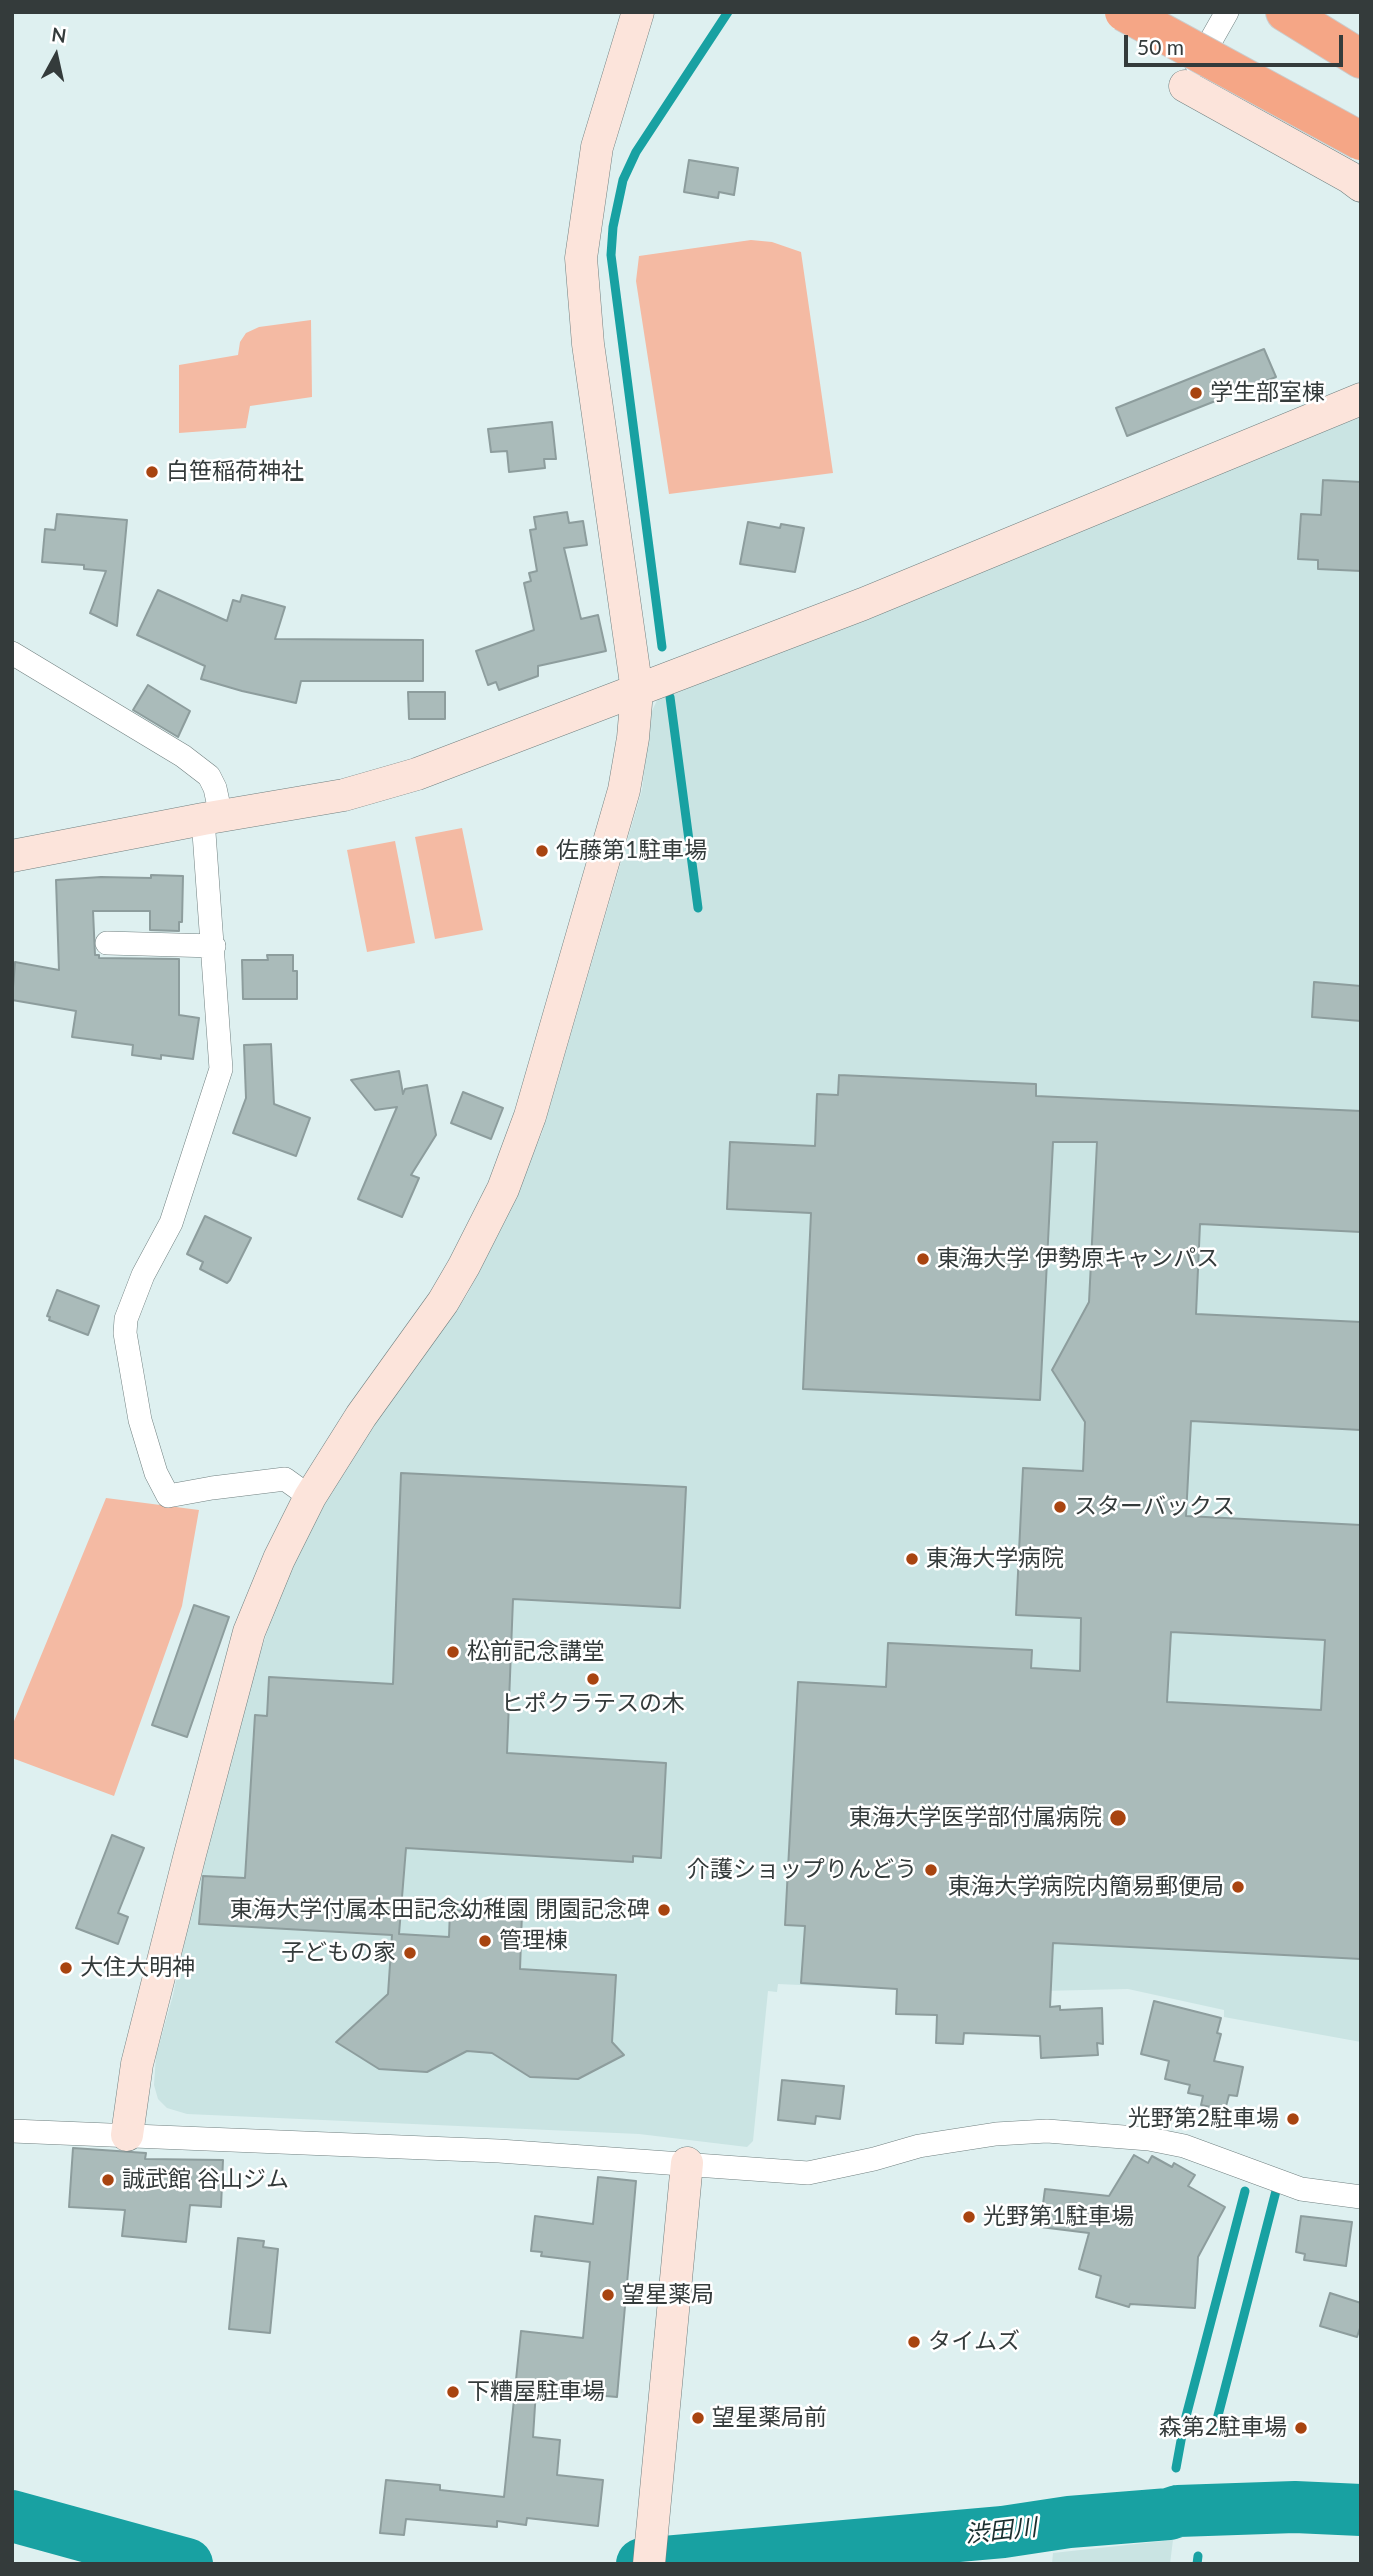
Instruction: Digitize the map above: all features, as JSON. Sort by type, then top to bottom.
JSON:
[{"type":"highway","points":[[1124,12],[1361,141]]},
{"type":"highway","points":[[1284,12],[1361,60]]},
{"type":"street","points":[[127,2135],[137,2064],[243,1655],[278,1559],[310,1497],[361,1416],[443,1302],[503,1189],[518,1153],[624,790],[633,738],[637,691],[588,344],[581,258],[597,147],[638,12]]},
{"type":"street","points":[[1227,12],[1185,86],[1361,186]]},
{"type":"street","points":[[12,856],[212,817],[344,795],[417,774],[863,604],[1361,399]]},
{"type":"street","points":[[12,653],[183,756],[209,776],[215,788],[212,817],[214,946],[221,1069],[171,1223],[143,1275],[126,1319],[125,1332],[140,1420],[156,1473],[168,1496],[285,1479],[310,1497]]},
{"type":"street","points":[[107,943],[214,946]]},
{"type":"street","points":[[12,2131],[499,2151],[808,2173],[919,2146],[996,2134],[1046,2132],[1149,2139],[1184,2146],[1301,2189],[1361,2197]]},
{"type":"street","points":[[650,2548],[687,2163]]},
{"type":"shaded area","points":[[751,240],[772,242],[801,252],[833,473],[669,494],[636,281],[639,256]]},
{"type":"shaded area","points":[[311,320],[312,397],[250,406],[246,428],[179,433],[179,365],[238,355],[240,342],[246,333],[259,327]]},
{"type":"shaded area","name":"東海大学 伊勢原キャンパス","points":[[1361,417],[1361,2042],[1224,2017],[1224,2010],[1128,1989],[1040,1991],[778,1984],[777,1992],[768,1991],[753,2141],[747,2147],[639,2134],[187,2114],[167,2108],[158,2099],[154,2085],[156,2056],[173,1995],[199,1873],[252,1678],[277,1602],[303,1544],[347,1463],[467,1295],[504,1223],[542,1133],[642,790],[651,713],[661,692]]},
{"type":"shaded area","points":[[462,828],[483,930],[435,939],[415,837]]},
{"type":"shaded area","points":[[395,841],[415,943],[367,952],[347,850]]},
{"type":"shaded area","points":[[106,1498],[199,1510],[182,1606],[114,1796],[12,1758],[12,1726]]},
{"type":"shaded area","points":[[1173,2540],[1170,2564],[1052,2564],[1053,2553]]},
{"type":"building","points":[[689,160],[738,168],[734,195],[719,192],[718,198],[684,192]]},
{"type":"building","name":"学生部室棟","points":[[1264,349],[1276,377],[1127,436],[1116,408]]},
{"type":"building","points":[[552,422],[556,459],[544,459],[545,468],[509,472],[507,451],[491,452],[488,429]]},
{"type":"building","points":[[1323,480],[1361,482],[1361,571],[1318,569],[1318,560],[1298,559],[1301,514],[1321,515]]},
{"type":"building","points":[[567,512],[569,523],[583,521],[587,545],[564,548],[581,619],[598,615],[606,651],[538,666],[538,676],[499,690],[496,682],[488,685],[476,651],[534,630],[524,583],[531,581],[529,573],[537,571],[530,530],[536,529],[534,517]]},
{"type":"building","points":[[57,514],[127,520],[117,626],[90,613],[106,571],[84,569],[84,565],[42,562],[45,529],[55,530]]},
{"type":"building","points":[[748,522],[780,528],[781,524],[804,528],[795,572],[740,564]]},
{"type":"building","points":[[158,590],[227,621],[233,600],[240,602],[242,595],[285,607],[275,639],[423,640],[423,681],[301,681],[296,703],[201,679],[205,666],[137,635]]},
{"type":"building","points":[[148,685],[190,711],[178,737],[133,710]]},
{"type":"building","points":[[408,692],[445,692],[445,719],[409,719]]},
{"type":"building","points":[[151,875],[183,876],[182,922],[179,922],[179,931],[150,930],[150,911],[93,911],[95,955],[99,955],[99,958],[179,959],[179,1015],[199,1018],[193,1059],[132,1055],[133,1045],[72,1037],[76,1011],[12,1000],[15,962],[59,970],[56,880],[151,878]]},
{"type":"building","points":[[267,955],[293,955],[293,971],[297,971],[297,999],[243,999],[242,960],[268,960]]},
{"type":"building","points":[[1314,982],[1361,986],[1361,1021],[1312,1017]]},
{"type":"building","points":[[271,1044],[274,1104],[310,1118],[296,1156],[233,1133],[246,1098],[244,1045]]},
{"type":"building","points":[[399,1071],[403,1094],[405,1089],[427,1085],[436,1135],[411,1175],[419,1178],[402,1217],[358,1199],[397,1107],[375,1110],[351,1080]]},
{"type":"building","points":[[839,1075],[1036,1084],[1036,1096],[1361,1111],[1361,1232],[1200,1224],[1196,1314],[1361,1322],[1361,1430],[1191,1421],[1186,1516],[1361,1525],[1361,1959],[1053,1943],[1050,2007],[1060,2006],[1060,2010],[1102,2008],[1103,2044],[1097,2043],[1098,2055],[1041,2058],[1040,2036],[964,2033],[963,2044],[936,2043],[937,2015],[896,2014],[897,1989],[801,1983],[805,1926],[785,1925],[798,1682],[886,1687],[888,1643],[1032,1650],[1031,1668],[1080,1671],[1081,1618],[1016,1615],[1023,1468],[1083,1471],[1085,1422],[1052,1370],[1089,1302],[1097,1142],[1053,1142],[1040,1400],[803,1389],[811,1213],[727,1209],[730,1142],[815,1146],[817,1094],[838,1095]],"holes":[[[1171,1632],[1325,1640],[1321,1710],[1167,1702]]]},
{"type":"building","points":[[463,1092],[503,1108],[491,1139],[451,1123]]},
{"type":"building","points":[[205,1216],[251,1238],[227,1283],[200,1269],[203,1262],[187,1254]]},
{"type":"building","points":[[57,1290],[99,1306],[88,1335],[49,1320],[50,1317],[47,1316]]},
{"type":"building","points":[[401,1473],[686,1487],[680,1608],[513,1599],[507,1753],[666,1763],[661,1858],[633,1856],[633,1862],[406,1848],[399,1934],[449,1937],[450,1910],[522,1913],[520,1969],[616,1975],[612,2042],[624,2055],[578,2079],[530,2077],[492,2053],[467,2051],[427,2072],[379,2069],[336,2042],[388,1994],[392,1935],[199,1924],[203,1876],[245,1878],[255,1715],[267,1716],[269,1677],[393,1684]]},
{"type":"building","points":[[194,1605],[229,1617],[187,1737],[152,1725]]},
{"type":"building","points":[[112,1835],[144,1848],[118,1913],[128,1917],[118,1944],[76,1928]]},
{"type":"building","points":[[1154,2001],[1221,2018],[1217,2033],[1221,2034],[1214,2061],[1243,2067],[1237,2096],[1229,2095],[1225,2110],[1201,2105],[1203,2096],[1188,2093],[1190,2085],[1165,2079],[1169,2061],[1141,2054]]},
{"type":"building","points":[[782,2080],[844,2086],[840,2119],[816,2116],[815,2124],[778,2120]]},
{"type":"building","points":[[73,2148],[146,2153],[145,2159],[223,2160],[221,2207],[190,2205],[186,2242],[122,2236],[125,2210],[69,2207]]},
{"type":"building","points":[[1134,2155],[1148,2163],[1152,2156],[1172,2167],[1174,2163],[1195,2175],[1188,2186],[1225,2207],[1198,2257],[1195,2308],[1130,2304],[1129,2307],[1096,2297],[1101,2276],[1079,2269],[1089,2233],[1040,2227],[1045,2189],[1109,2196]]},
{"type":"building","points":[[598,2177],[636,2181],[617,2397],[536,2390],[533,2437],[560,2440],[557,2475],[603,2480],[598,2526],[527,2518],[526,2525],[497,2521],[497,2527],[406,2519],[404,2535],[380,2533],[386,2480],[440,2485],[440,2490],[504,2497],[521,2331],[583,2338],[590,2262],[541,2256],[542,2252],[531,2251],[535,2216],[593,2224]]},
{"type":"building","points":[[1301,2216],[1352,2222],[1346,2266],[1304,2260],[1305,2254],[1296,2252]]},
{"type":"building","points":[[238,2238],[264,2241],[263,2247],[278,2249],[270,2333],[229,2329]]},
{"type":"building","points":[[1330,2293],[1361,2303],[1361,2325],[1357,2337],[1320,2326]]},
{"type":"waterway","points":[[662,647],[611,255],[613,227],[623,180],[636,152],[728,12]]},
{"type":"waterway","points":[[670,697],[698,908]]},
{"type":"waterway","points":[[1176,2468],[1184,2424],[1245,2191]]},
{"type":"waterway","points":[[1214,2431],[1276,2191]]},
{"type":"waterway","points":[[1174,2490],[1178,2511]]},
{"type":"waterway","name":"渋田川","points":[[642,2564],[1003,2532],[1178,2511],[1295,2507],[1361,2510]]},
{"type":"waterway","name":"渋田川","points":[[12,2516],[187,2564]]},
{"type":"waterway","points":[[1197,2564],[1198,2556]]},
{"type":"place","name":"学生部室棟","points":[[1196,393]]},
{"type":"place","name":"白笹稲荷神社","points":[[152,472]]},
{"type":"place","name":"佐藤第1駐車場","points":[[542,851]]},
{"type":"place","name":"東海大学 伊勢原キャンパス","points":[[923,1259]]},
{"type":"place","name":"スターバックス","points":[[1060,1507]]},
{"type":"place","name":"東海大学病院","points":[[912,1559]]},
{"type":"place","name":"松前記念講堂","points":[[453,1652]]},
{"type":"place","name":"ヒポクラテスの木","points":[[593,1679]]},
{"type":"place","name":"東海大学医学部付属病院","points":[[1118,1818]]},
{"type":"place","name":"介護ショップりんどう","points":[[931,1870]]},
{"type":"place","name":"東海大学病院内簡易郵便局","points":[[1238,1887]]},
{"type":"place","name":"東海大学付属本田記念幼稚園 閉園記念碑","points":[[664,1910]]},
{"type":"place","name":"管理棟","points":[[485,1941]]},
{"type":"place","name":"子どもの家","points":[[410,1953]]},
{"type":"place","name":"大住大明神","points":[[66,1968]]},
{"type":"place","name":"光野第2駐車場","points":[[1293,2119]]},
{"type":"place","name":"誠武館 谷山ジム","points":[[108,2180]]},
{"type":"place","name":"光野第1駐車場","points":[[969,2217]]},
{"type":"place","name":"望星薬局","points":[[608,2295]]},
{"type":"place","name":"タイムズ","points":[[914,2342]]},
{"type":"place","name":"下糟屋駐車場","points":[[453,2392]]},
{"type":"place","name":"望星薬局前","points":[[698,2418]]},
{"type":"place","name":"森第2駐車場","points":[[1301,2428]]}]
